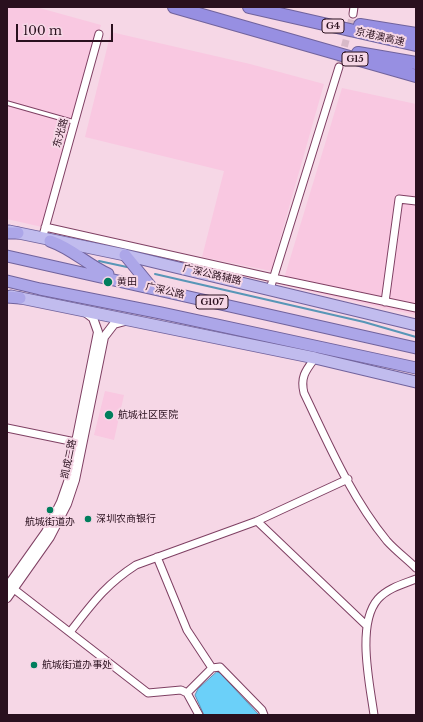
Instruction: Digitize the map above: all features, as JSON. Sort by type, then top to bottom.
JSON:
[{"type":"highway","name":"G4","points":[[174,7],[294,42]]},
{"type":"highway","name":"京港澳高速","points":[[250,7],[416,45]]},
{"type":"highway","points":[[260,7],[416,34]]},
{"type":"highway","name":"京港澳高速","points":[[294,42],[416,63]]},
{"type":"highway","name":"G15","points":[[294,42],[416,76]]},
{"type":"highway","points":[[46,240],[68,248],[92,266],[133,284]]},
{"type":"highway","points":[[125,255],[152,288]]},
{"type":"highway","name":"广深公路","points":[[7,256],[416,348]]},
{"type":"highway","name":"G107","points":[[7,281],[416,368]]},
{"type":"highway","points":[[7,296],[20,298]]},
{"type":"main road","name":"广深公路辅路","points":[[11,232],[271,283],[416,325]]},
{"type":"main road","points":[[20,298],[127,321],[315,358],[416,382]]},
{"type":"street","name":"东光路","points":[[46,240],[45,227],[99,34]]},
{"type":"street","points":[[271,283],[339,67]]},
{"type":"street","points":[[385,302],[399,199],[416,201]]},
{"type":"street","points":[[45,227],[271,283],[416,308]]},
{"type":"street","name":"凯成二路","points":[[7,598],[10,587],[47,542],[62,515],[75,480],[79,443],[98,332],[93,318],[85,312]]},
{"type":"street","name":"凯成二路","points":[[79,443],[104,337],[114,324],[127,321]]},
{"type":"street","points":[[315,358],[302,379],[304,393],[348,479],[373,522],[388,542],[416,568]]},
{"type":"street","points":[[7,428],[79,443]]},
{"type":"street","points":[[70,632],[102,591],[118,577],[136,565],[257,521],[348,479]]},
{"type":"street","points":[[257,521],[367,626]]},
{"type":"street","points":[[158,557],[187,630],[212,668]]},
{"type":"street","points":[[374,715],[366,662],[367,626],[372,608],[378,599],[394,588],[416,579]]},
{"type":"street","points":[[10,587],[148,692],[181,690],[187,693],[199,715]]},
{"type":"street","points":[[187,693],[212,668],[220,667],[262,710],[264,715]]},
{"type":"lane","points":[[7,103],[74,122]]},
{"type":"shaded area","points":[[7,7],[36,7],[101,25],[42,227],[7,219]]},
{"type":"shaded area","points":[[111,32],[250,64],[324,84],[271,271],[202,257],[224,171],[85,137]]},
{"type":"shaded area","points":[[342,88],[416,104],[416,315],[282,285]]},
{"type":"shaded area","name":"航城社区医院","points":[[105,391],[124,395],[114,440],[94,435]]},
{"type":"water","points":[[217,672],[220,673],[259,715],[204,715],[195,695],[198,689]]},
{"type":"waterway","points":[[99,261],[127,267]]},
{"type":"waterway","points":[[155,274],[364,322],[416,337]]},
{"type":"tunnel","points":[[339,67],[353,14]]},
{"type":"place","name":"黄田","points":[[108,282]]},
{"type":"place","name":"航城社区医院","points":[[109,415]]},
{"type":"place","name":"航城街道办","points":[[50,510]]},
{"type":"place","name":"深圳农商银行","points":[[88,519]]},
{"type":"place","name":"航城街道办事处","points":[[34,665]]}]
